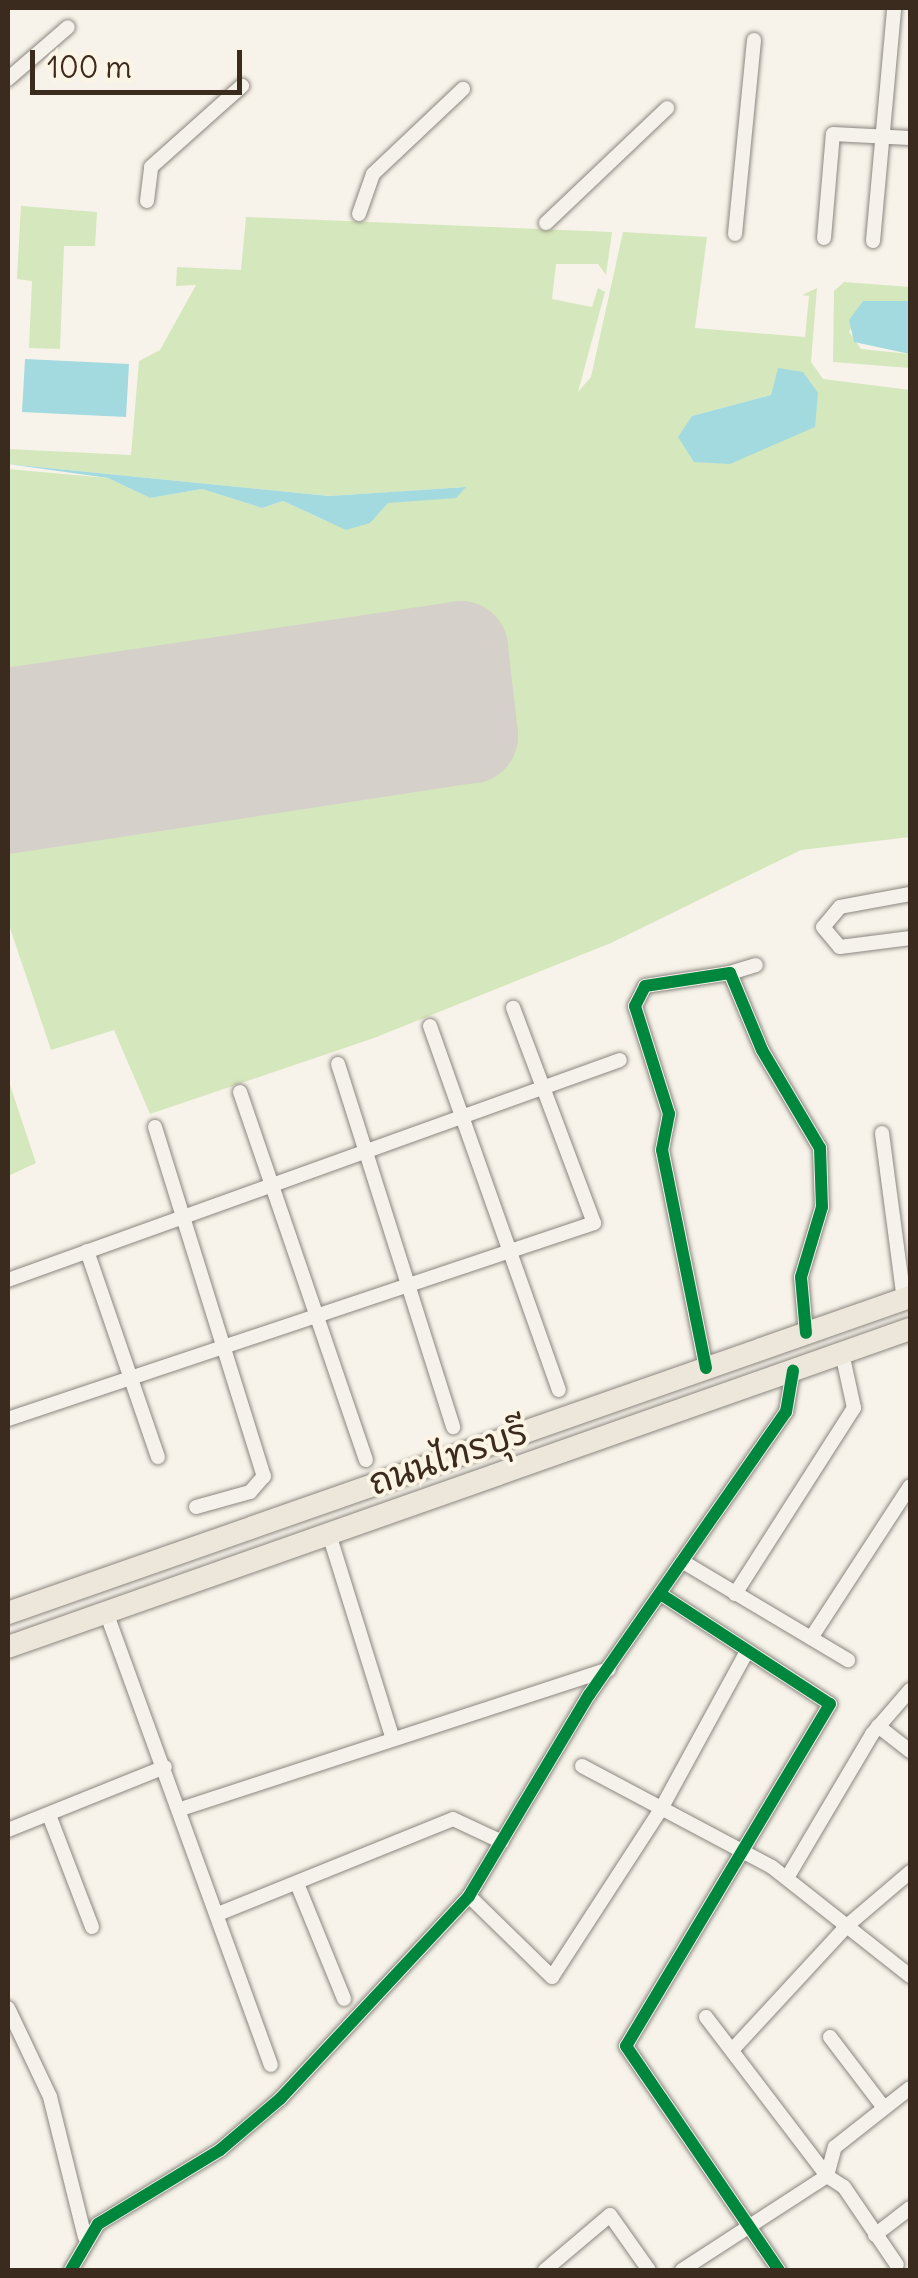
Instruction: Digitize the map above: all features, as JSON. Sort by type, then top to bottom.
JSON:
[{"type":"main road","name":"ถนนไทรบุรี","points":[[8,1613],[907,1298]]},
{"type":"main road","name":"ถนนไทรบุรี","points":[[8,1646],[910,1329]]},
{"type":"street","points":[[873,241],[894,8]]},
{"type":"street","points":[[8,78],[68,27]]},
{"type":"street","points":[[735,234],[754,40]]},
{"type":"street","points":[[147,201],[151,167],[242,86]]},
{"type":"street","points":[[359,214],[373,174],[463,89]]},
{"type":"street","points":[[546,223],[666,108]]},
{"type":"street","points":[[824,238],[833,134],[910,138]]},
{"type":"street","points":[[910,894],[840,907],[823,927],[840,947],[910,938]]},
{"type":"street","points":[[706,1368],[662,1150],[668,1114],[635,1006],[645,986],[756,966]]},
{"type":"street","points":[[730,973],[823,1160],[822,1208],[801,1277],[806,1333]]},
{"type":"street","points":[[8,1419],[220,1343],[594,1223],[513,1008]]},
{"type":"street","points":[[430,1026],[560,1390]]},
{"type":"street","points":[[8,1280],[620,1060]]},
{"type":"street","points":[[338,1064],[453,1427]]},
{"type":"street","points":[[240,1092],[366,1460]]},
{"type":"street","points":[[155,1127],[264,1476],[250,1492],[196,1507]]},
{"type":"street","points":[[882,1133],[907,1298]]},
{"type":"street","points":[[86,1251],[158,1457]]},
{"type":"street","points":[[736,1594],[854,1408],[842,1353]]},
{"type":"street","points":[[71,2270],[85,2237],[252,2125],[469,1896],[609,1668],[786,1412],[793,1371]]},
{"type":"street","points":[[812,1638],[910,1486]]},
{"type":"street","points":[[329,1534],[392,1736]]},
{"type":"street","points":[[685,1563],[848,1660]]},
{"type":"street","points":[[662,1595],[830,1704],[746,1851],[626,2046],[779,2270]]},
{"type":"street","points":[[106,1612],[181,1809],[271,2065]]},
{"type":"street","points":[[469,1896],[552,1977],[661,1810],[748,1651]]},
{"type":"street","points":[[181,1809],[392,1736],[609,1668]]},
{"type":"street","points":[[786,1878],[878,1726],[910,1690]]},
{"type":"street","points":[[878,1726],[910,1751]]},
{"type":"street","points":[[582,1766],[746,1851],[910,1976]]},
{"type":"street","points":[[8,1830],[164,1767]]},
{"type":"street","points":[[49,1816],[92,1927]]},
{"type":"street","points":[[218,1914],[298,1886],[453,1819],[502,1842]]},
{"type":"street","points":[[732,2049],[848,1925],[910,1872]]},
{"type":"street","points":[[298,1886],[344,1999]]},
{"type":"street","points":[[8,2008],[50,2097],[85,2237]]},
{"type":"street","points":[[706,2018],[898,2265]]},
{"type":"street","points":[[830,2037],[884,2108]]},
{"type":"street","points":[[682,2270],[828,2176],[835,2147],[910,2088]]},
{"type":"street","points":[[875,2235],[910,2208]]},
{"type":"street","points":[[544,2270],[610,2214],[650,2270]]},
{"type":"green space","points":[[21,206],[97,212],[95,246],[64,246],[60,349],[29,348],[32,281],[17,279]]},
{"type":"green space","points":[[246,217],[612,232],[606,275],[598,264],[556,264],[552,299],[592,307],[598,288],[605,292],[578,392],[591,377],[623,232],[707,237],[695,328],[805,337],[809,296],[802,295],[817,288],[811,362],[823,379],[910,390],[910,837],[801,850],[611,943],[374,1038],[150,1114],[114,1030],[51,1050],[8,922],[8,821],[480,746],[468,637],[8,705],[8,469],[108,478],[150,498],[202,489],[262,508],[283,501],[326,521],[370,523],[387,503],[465,487],[330,496],[8,464],[8,449],[131,455],[139,361],[160,350],[196,285],[176,286],[177,267],[241,270]],"holes":[[[771,395],[815,427],[692,416]]]},
{"type":"green space","points":[[844,282],[910,287],[910,301],[863,301],[849,332],[861,349],[910,354],[910,368],[833,362],[834,291]]},
{"type":"green space","points":[[8,1079],[36,1163],[8,1176]]},
{"type":"water","points":[[863,301],[910,301],[910,354],[854,342],[849,320]]},
{"type":"water","points":[[25,359],[129,364],[126,417],[22,412]]},
{"type":"water","points":[[778,368],[803,372],[818,393],[815,427],[730,464],[694,462],[678,437],[692,416],[771,395]]},
{"type":"water","points":[[8,464],[329,496],[466,487],[456,498],[388,503],[370,523],[346,530],[283,501],[262,508],[202,489],[150,498],[108,478]]},
{"type":"runway","points":[[8,715],[460,648],[470,735],[8,806]]},
{"type":"cycle path","points":[[706,1368],[662,1150],[669,1114],[635,1006],[645,986],[730,973],[762,1050],[820,1148],[822,1207],[801,1277],[806,1333]]},
{"type":"cycle path","points":[[71,2270],[98,2224],[220,2150],[280,2099],[469,1896],[589,1695],[786,1412],[793,1371]]},
{"type":"cycle path","points":[[662,1595],[830,1704],[626,2046],[779,2270]]}]
